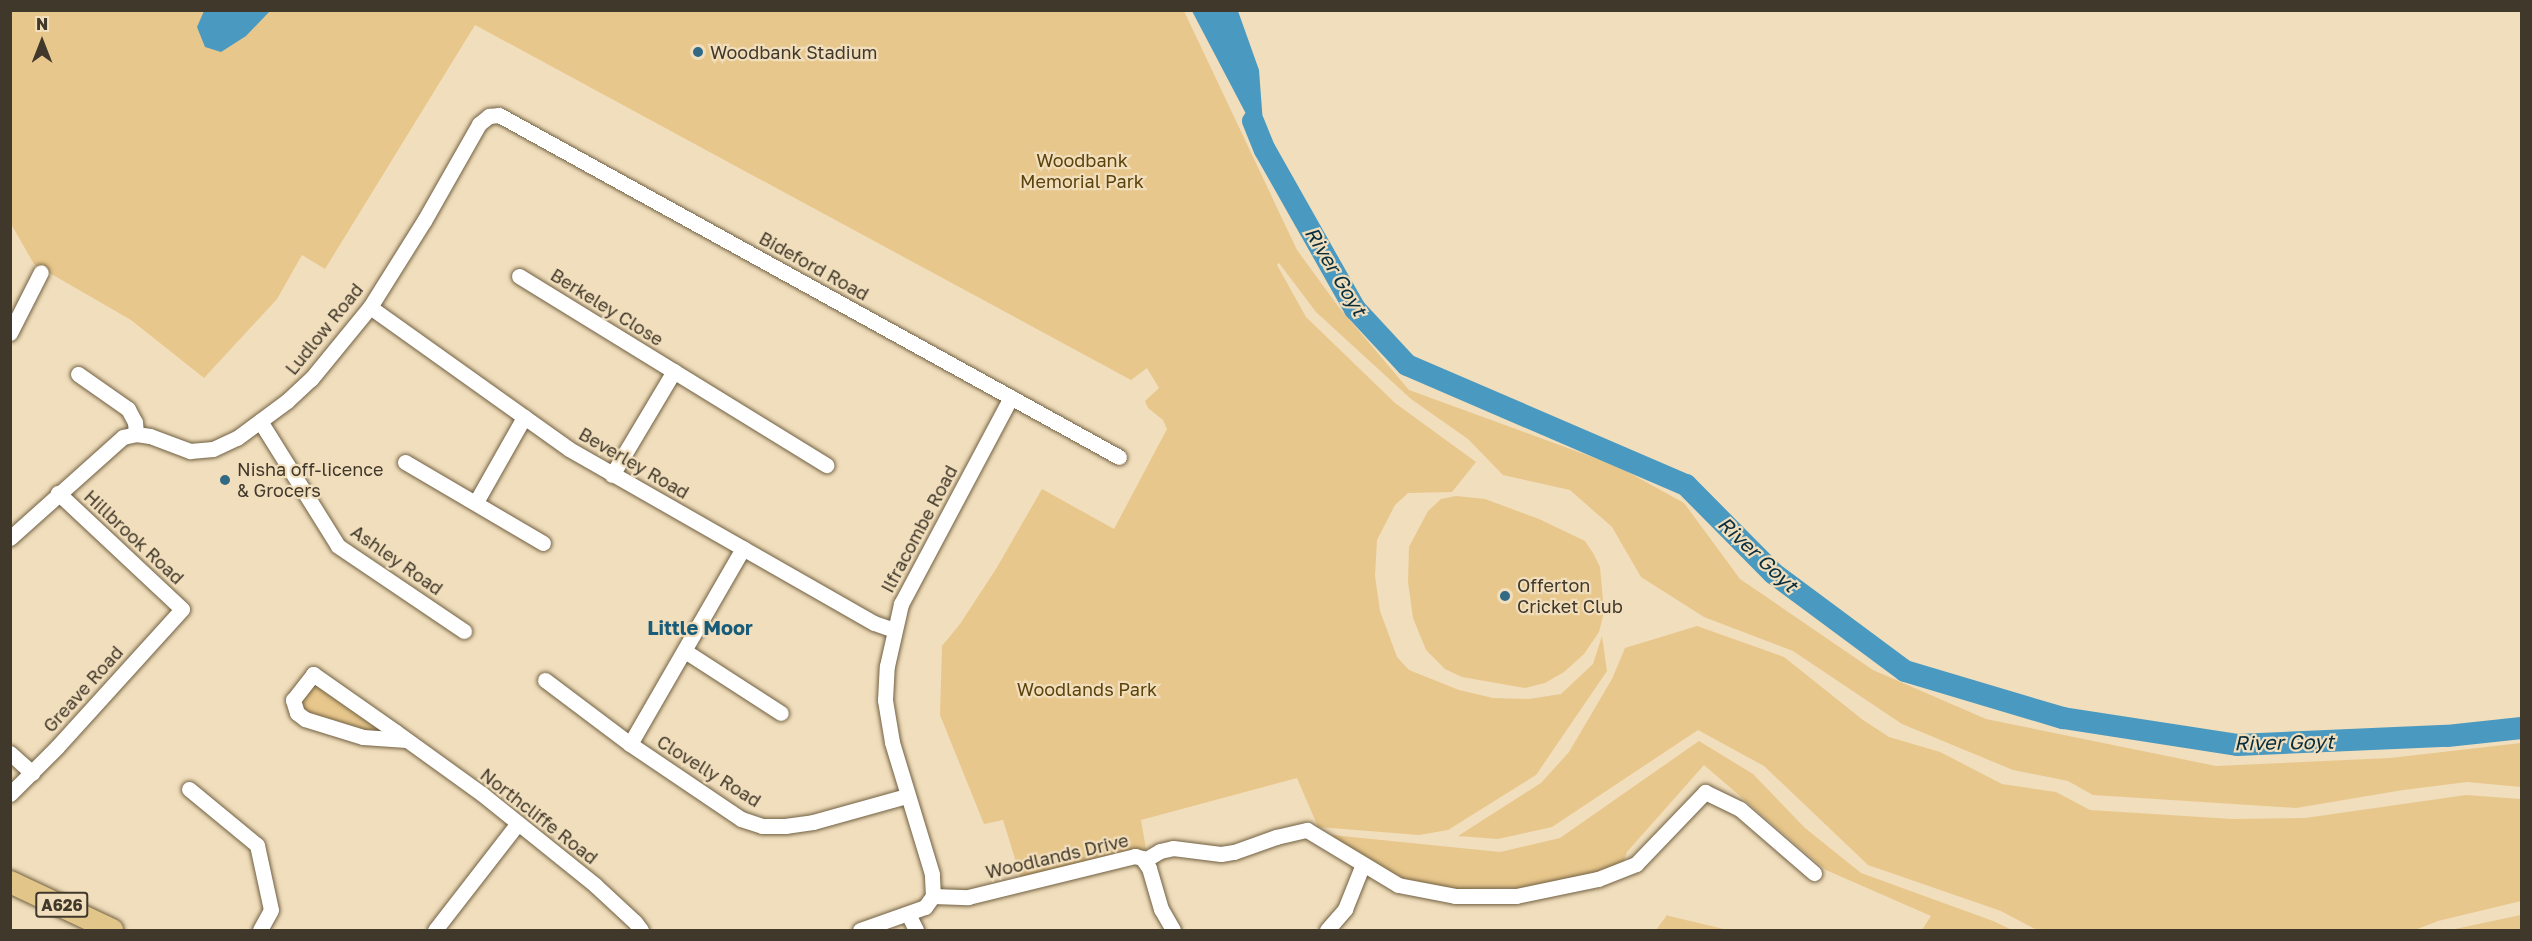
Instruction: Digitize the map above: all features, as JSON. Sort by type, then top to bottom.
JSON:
[{"type":"main road","name":"A626","points":[[12,887],[112,930]]},
{"type":"street","name":"Ludlow Road","points":[[136,434],[150,436],[176,447],[202,452],[237,438],[312,379],[370,307],[424,220],[479,124],[489,116]]},
{"type":"street","name":"Bideford Road","points":[[489,116],[505,116],[1119,457]]},
{"type":"street","points":[[10,333],[41,272]]},
{"type":"street","name":"Berkeley Close","points":[[519,276],[826,465]]},
{"type":"street","name":"Beverley Road","points":[[370,307],[569,449],[873,622],[894,630]]},
{"type":"street","points":[[612,475],[674,371]]},
{"type":"street","points":[[10,538],[115,442],[136,434],[135,422],[128,409],[78,374]]},
{"type":"street","name":"Ilfracombe Road","points":[[933,896],[932,874],[906,796],[892,742],[885,700],[887,666],[900,604],[1011,397]]},
{"type":"street","points":[[476,502],[524,417]]},
{"type":"street","name":"Ashley Road","points":[[260,421],[338,546],[464,631]]},
{"type":"street","points":[[405,462],[543,543]]},
{"type":"street","name":"Hillbrook Road","points":[[58,493],[182,609]]},
{"type":"street","points":[[630,744],[743,548]]},
{"type":"street","name":"Greave Road","points":[[10,794],[32,773],[182,609]]},
{"type":"street","points":[[685,651],[781,714]]},
{"type":"street","name":"Northcliffe Road","points":[[406,740],[363,737],[305,719],[297,713],[293,700],[313,674],[406,740],[518,823],[596,885],[641,930]]},
{"type":"street","name":"Clovelly Road","points":[[545,680],[630,744],[741,819],[762,826],[813,822],[906,796]]},
{"type":"street","points":[[10,753],[32,773]]},
{"type":"street","points":[[189,789],[257,845],[271,910],[260,930]]},
{"type":"street","name":"Woodlands Drive","points":[[933,896],[968,897],[1129,856],[1139,856],[1145,860],[1160,851],[1173,848],[1221,854],[1234,852],[1276,837],[1307,830],[1398,885],[1455,896],[1516,896],[1598,879],[1636,864],[1705,792],[1740,809],[1814,873]]},
{"type":"street","points":[[435,930],[518,823]]},
{"type":"street","points":[[1145,860],[1153,876],[1161,909],[1172,930]]},
{"type":"street","points":[[1327,930],[1345,909],[1363,864]]},
{"type":"street","points":[[860,930],[926,907],[933,896]]},
{"type":"street","points":[[908,914],[916,930]]},
{"type":"green space","points":[[10,11],[1184,11],[1297,250],[1338,306],[1409,390],[1617,466],[1684,503],[1740,579],[1873,670],[1986,719],[2216,766],[2390,758],[2521,743],[2521,787],[2467,782],[2296,808],[2093,795],[2068,781],[2013,770],[1902,724],[1793,651],[1704,617],[1641,577],[1612,527],[1570,490],[1503,475],[1468,439],[1411,399],[1316,312],[1279,263],[1277,265],[1306,317],[1395,403],[1476,462],[1452,492],[1408,493],[1395,505],[1377,540],[1375,576],[1380,611],[1397,657],[1409,670],[1459,690],[1493,698],[1529,699],[1561,694],[1593,664],[1602,636],[1607,671],[1536,775],[1448,830],[1419,835],[1318,827],[1297,778],[1141,820],[1146,849],[1022,881],[1003,820],[984,824],[940,715],[942,646],[960,624],[996,569],[1042,489],[1114,529],[1167,429],[1163,420],[1148,408],[1145,401],[1159,388],[1147,368],[1131,380],[475,25],[325,269],[302,255],[277,299],[204,378],[131,320],[34,264],[11,224]]},
{"type":"green space","points":[[1456,496],[1485,499],[1539,519],[1585,541],[1600,567],[1604,612],[1599,632],[1584,654],[1564,672],[1545,683],[1525,688],[1462,677],[1445,669],[1426,650],[1413,618],[1408,582],[1409,547],[1428,511],[1441,499]]},
{"type":"green space","points":[[1697,626],[1784,657],[1863,720],[1889,737],[1940,752],[2002,784],[2056,792],[2090,810],[2232,819],[2305,818],[2466,795],[2521,799],[2521,901],[2438,921],[2415,930],[2037,930],[2001,911],[1868,865],[1764,766],[1698,730],[1552,827],[1498,839],[1458,836],[1541,783],[1569,752],[1612,679],[1625,648]]},
{"type":"green space","points":[[308,678],[406,740],[305,719],[298,692]]},
{"type":"green space","points":[[1699,741],[1753,774],[1805,828],[1861,873],[2012,930],[1922,930],[1931,916],[1826,870],[1704,765],[1627,852],[1623,863],[1594,873],[1519,888],[1456,889],[1401,878],[1322,834],[1500,852],[1560,838]]},
{"type":"green space","points":[[1667,915],[1669,916],[1728,930],[1656,930]]},
{"type":"green space","points":[[2521,915],[2521,930],[2450,930]]},
{"type":"water","points":[[204,10],[270,11],[246,36],[221,52],[205,47],[197,27]]},
{"type":"water","points":[[1192,11],[1238,11],[1259,70],[1265,150]]},
{"type":"waterway","name":"River Goyt","points":[[1253,121],[1265,150],[1355,309],[1407,365],[1686,485],[1773,573],[1905,671],[2063,718],[2237,745],[2447,736],[2522,728]]},
{"type":"place","name":"Woodbank Stadium","points":[[698,52]]},
{"type":"place","name":"Nisha off-licence & Grocers","points":[[225,480]]},
{"type":"place","name":"Offerton Cricket Club","points":[[1505,596]]},
{"type":"district","name":"Little Moor","points":[[700,627]]},
{"type":"park label","name":"Woodbank Memorial Park","points":[[1082,171]]},
{"type":"park label","name":"Woodlands Park","points":[[1087,689]]}]
